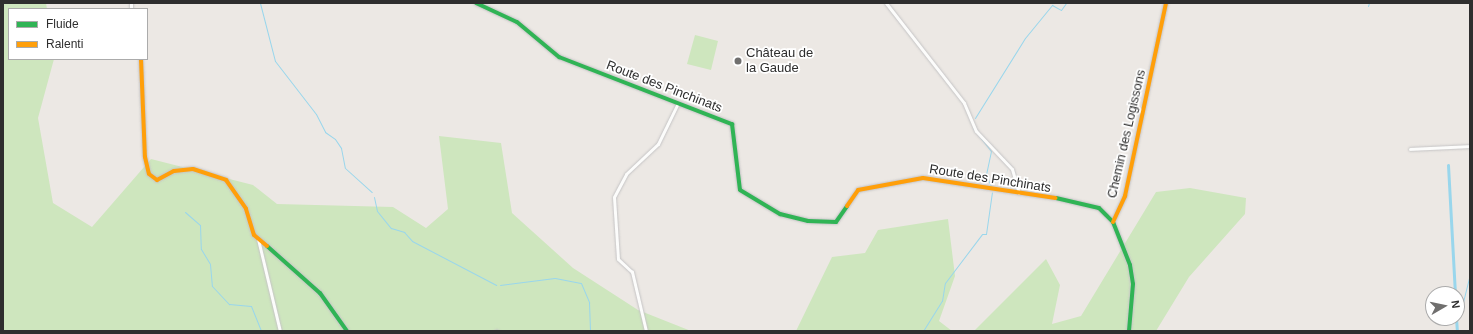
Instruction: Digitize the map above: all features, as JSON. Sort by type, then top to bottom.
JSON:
[{"type":"street","name":"Route des Pinchinats","points":[[476,3],[517,22],[559,57],[677,105],[732,124],[738,180],[743,194],[769,209],[799,219],[836,222],[858,190],[905,180],[939,180],[995,192],[1019,193],[1090,204],[1113,222]]},
{"type":"street","points":[[886,3],[964,103],[976,131],[1012,169],[1019,193]]},
{"type":"street","name":"Chemin des Logissons","points":[[1113,222],[1125,196],[1166,3]]},
{"type":"street","points":[[141,60],[145,157],[149,174],[157,180],[188,168],[222,178],[244,205],[250,228],[258,239],[320,293],[346,331]]},
{"type":"street","points":[[646,331],[632,272],[618,259],[614,197],[626,174],[658,144],[677,105]]},
{"type":"street","points":[[1410,149],[1470,146]]},
{"type":"street","points":[[1113,222],[1132,274],[1128,331]]},
{"type":"street","points":[[258,239],[280,331]]},
{"type":"green space","points":[[3,3],[46,3],[47,8],[8,8],[8,60],[54,60],[38,118],[53,203],[92,227],[151,159],[253,185],[277,204],[393,207],[426,228],[448,209],[439,136],[501,143],[512,213],[573,268],[638,310],[691,331],[3,331]]},
{"type":"green space","points":[[695,35],[718,41],[711,70],[687,64]]},
{"type":"green space","points":[[1190,188],[1246,198],[1245,214],[1189,277],[1156,331],[974,331],[1046,259],[1060,285],[1052,324],[1081,316],[1156,192]]},
{"type":"green space","points":[[948,219],[955,276],[939,321],[952,331],[796,331],[832,257],[865,253],[878,230]]},
{"type":"waterway","points":[[260,3],[275,61],[316,114],[325,132],[335,139],[341,148],[345,168],[372,192]]},
{"type":"waterway","points":[[975,118],[1025,38],[1052,5],[1061,10],[1066,3]]},
{"type":"waterway","points":[[973,128],[991,151],[986,175],[991,186]]},
{"type":"waterway","points":[[1448,165],[1455,286]]},
{"type":"waterway","points":[[923,331],[942,301],[945,283],[982,234],[986,234],[992,192]]},
{"type":"waterway","points":[[374,197],[377,211],[391,228],[404,232],[412,241],[496,285]]},
{"type":"waterway","points":[[185,212],[200,225],[201,249],[210,264],[212,286],[229,304],[251,306],[261,331]]},
{"type":"waterway","points":[[1465,294],[1470,275]]},
{"type":"waterway","points":[[500,285],[555,278],[581,283],[589,302],[590,331]]},
{"type":"waterway","points":[[1457,326],[1457,331]]},
{"type":"traffic: fast","points":[[476,3],[517,22],[559,57],[732,124],[740,190],[780,214],[808,221],[836,222],[847,206]]},
{"type":"traffic: fast","points":[[1056,198],[1099,208],[1113,222],[1130,265],[1133,284],[1129,331]]},
{"type":"traffic: fast","points":[[267,246],[320,293],[347,331]]},
{"type":"traffic: slow","points":[[1113,222],[1125,196],[1166,3]]},
{"type":"traffic: slow","points":[[141,60],[145,157],[149,174],[157,180],[174,171],[193,169],[226,180],[246,209],[254,235],[267,246]]},
{"type":"traffic: slow","points":[[847,206],[858,190],[923,178],[1056,198]]},
{"type":"place","name":"Château de la Gaude","points":[[738,61]]}]
